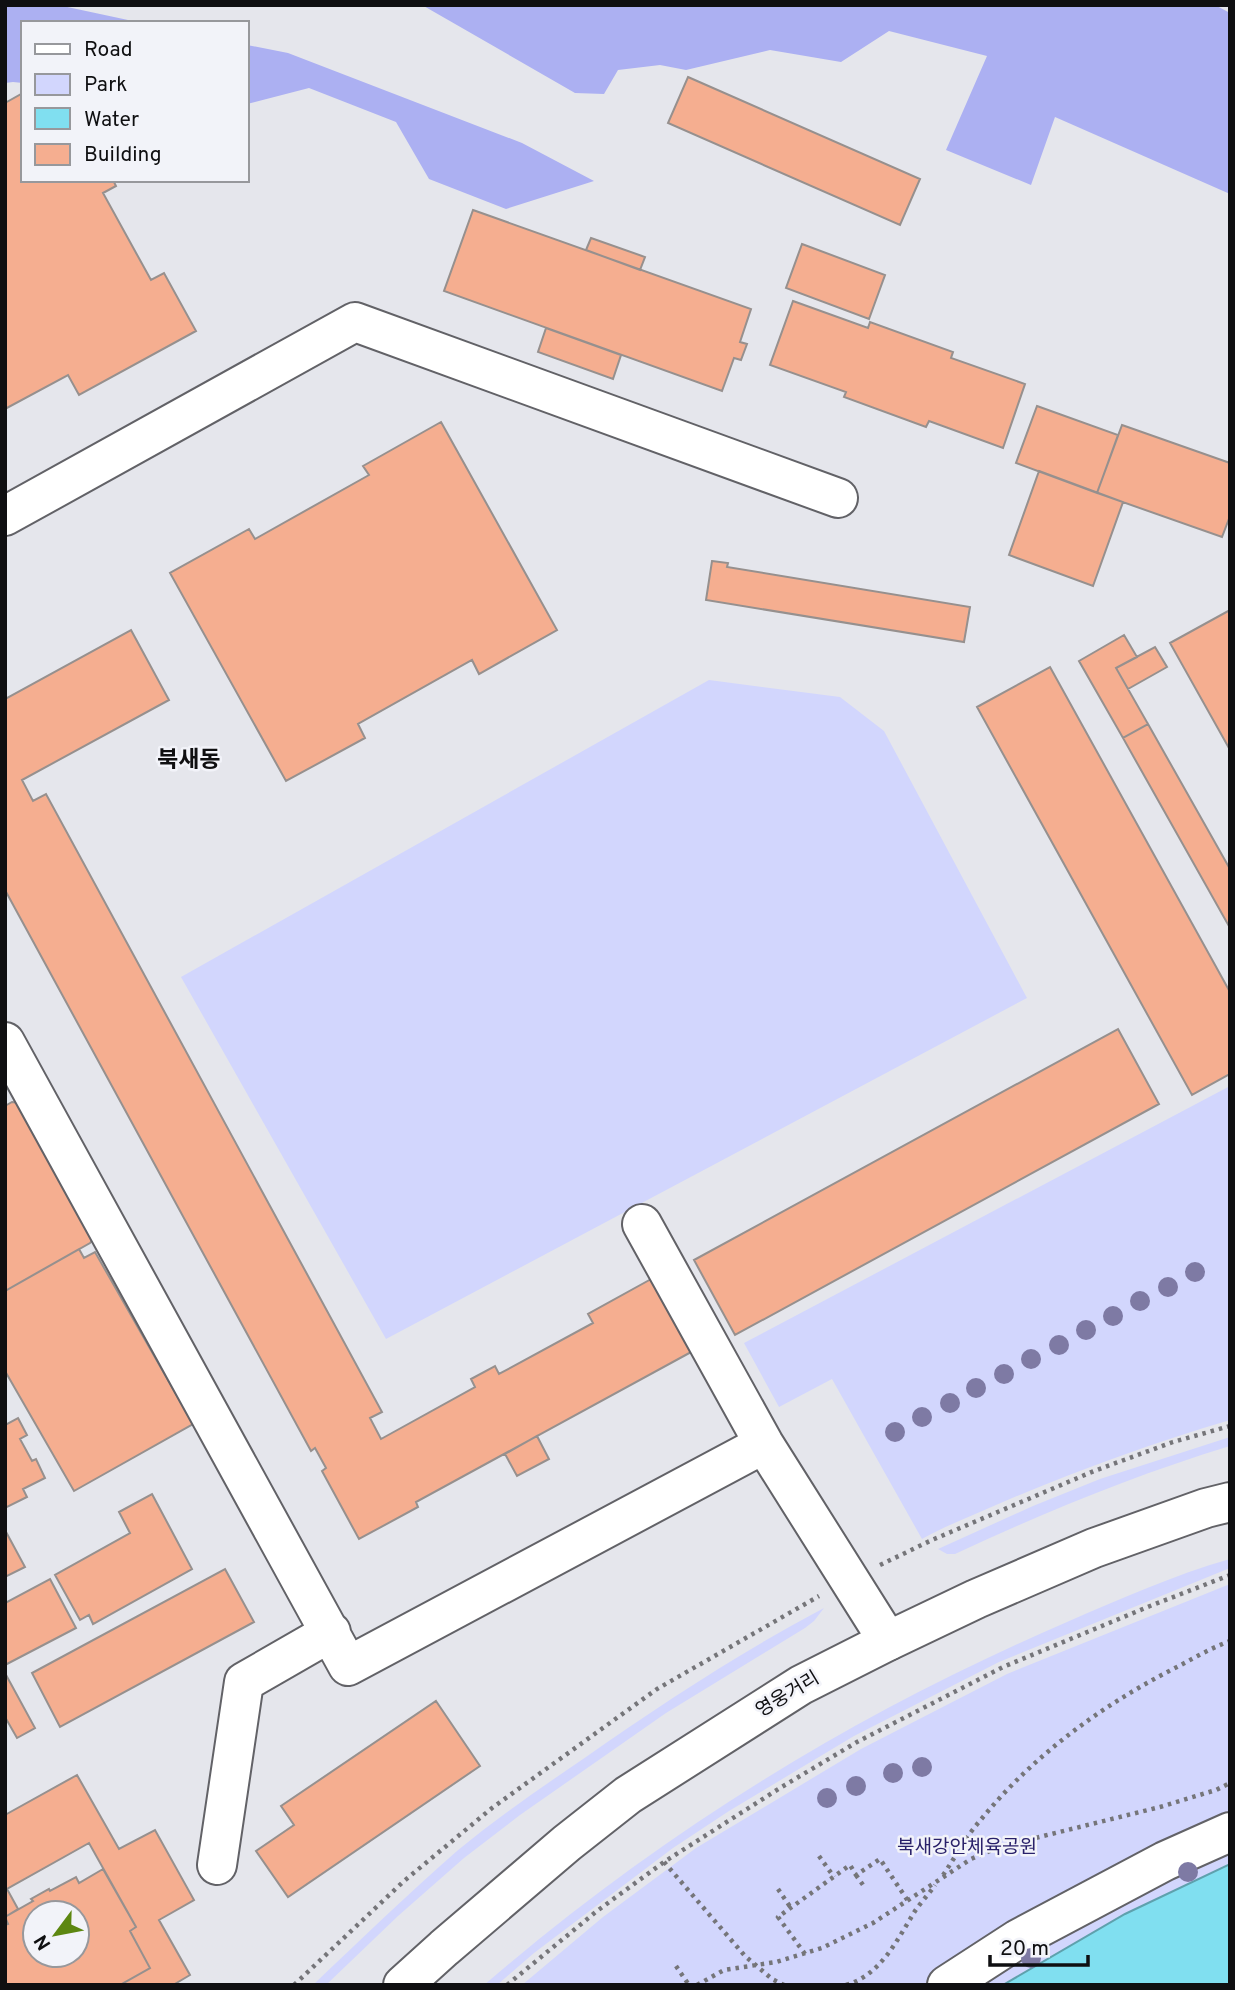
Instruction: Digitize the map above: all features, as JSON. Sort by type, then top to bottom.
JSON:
[{"type":"street","points":[[5,516],[355,322],[838,498]]},
{"type":"street","points":[[5,1042],[348,1666],[764,1444]]},
{"type":"street","points":[[642,1224],[764,1444],[888,1641]]},
{"type":"street","name":"영웅거리","points":[[403,1985],[567,1843],[628,1795],[802,1685],[976,1599],[1094,1548],[1230,1502]]},
{"type":"street","points":[[217,1865],[244,1682],[331,1632]]},
{"type":"street","points":[[947,1985],[1030,1933],[1166,1861],[1230,1832]]},
{"type":"path","points":[[294,1985],[404,1881],[492,1808],[657,1689],[796,1607],[932,1541],[1094,1471],[1230,1426]]},
{"type":"path","points":[[507,1985],[597,1911],[664,1862],[857,1742],[1003,1667],[1230,1575]]},
{"type":"path","points":[[846,1985],[870,1972],[892,1951],[917,1909],[978,1823],[1005,1792],[1052,1748],[1135,1688],[1230,1641]]},
{"type":"path","points":[[696,1985],[724,1970],[776,1962],[822,1948],[863,1928],[971,1859],[999,1847],[1160,1807],[1230,1783]]},
{"type":"path","points":[[819,1856],[834,1877]]},
{"type":"path","points":[[856,1875],[880,1859],[908,1901]]},
{"type":"path","points":[[664,1862],[755,1966],[784,1985]]},
{"type":"path","points":[[805,1954],[778,1917],[850,1865],[863,1885]]},
{"type":"path","points":[[778,1889],[791,1908]]},
{"type":"path","points":[[676,1966],[689,1985]]},
{"type":"green space","points":[[709,680],[840,697],[884,731],[1027,998],[386,1339],[181,977]]},
{"type":"green space","points":[[1230,1086],[1230,1420],[1082,1470],[922,1539],[832,1379],[779,1407],[744,1343]]},
{"type":"green space","points":[[1230,1437],[1230,1446],[1091,1495],[955,1554],[947,1554],[938,1549],[1100,1479]]},
{"type":"green space","points":[[1230,1559],[1230,1568],[999,1662],[854,1736],[673,1848],[534,1953],[497,1985],[484,1985],[620,1877],[762,1781],[835,1737],[911,1696],[1067,1622],[1168,1580]]},
{"type":"green space","name":"북새강안체육공원","points":[[1230,1584],[1230,1864],[1125,1914],[1003,1985],[522,1985],[603,1917],[696,1848],[861,1749],[1007,1674]]},
{"type":"green space","points":[[824,1608],[805,1628],[666,1713],[520,1815],[464,1858],[326,1985],[313,1985],[439,1867],[504,1814],[673,1698]]},
{"type":"shaded area","points":[[5,5],[58,5],[133,21],[21,21],[21,83],[5,83]]},
{"type":"shaded area","points":[[422,5],[1215,5],[1230,13],[1230,194],[1055,117],[1031,185],[946,150],[987,56],[889,31],[841,62],[770,50],[686,70],[660,65],[618,70],[604,94],[575,93]]},
{"type":"shaded area","points":[[248,45],[288,53],[522,143],[594,181],[506,209],[429,179],[396,122],[309,88],[248,104]]},
{"type":"water","points":[[1230,1864],[1230,1985],[1003,1985],[1125,1914]]},
{"type":"building","points":[[688,77],[920,179],[900,225],[668,123]]},
{"type":"building","points":[[21,94],[21,182],[114,182],[116,186],[103,193],[151,280],[164,273],[196,331],[79,395],[68,375],[5,409],[5,103]]},
{"type":"building","points":[[473,210],[751,309],[740,342],[747,344],[741,360],[734,358],[722,391],[444,291]]},
{"type":"building","points":[[591,238],[645,257],[640,270],[586,250]]},
{"type":"building","points":[[802,244],[885,275],[869,319],[786,288]]},
{"type":"building","points":[[793,301],[868,328],[870,322],[953,352],[951,358],[1025,384],[1003,448],[929,421],[926,427],[844,397],[846,392],[770,365]]},
{"type":"building","points":[[546,328],[621,355],[613,379],[538,352]]},
{"type":"building","points":[[1037,406],[1118,435],[1097,493],[1016,463]]},
{"type":"building","points":[[441,422],[557,630],[479,674],[472,660],[358,724],[365,738],[286,781],[170,573],[249,529],[255,539],[369,475],[363,466]]},
{"type":"building","points":[[1122,425],[1230,463],[1230,516],[1222,537],[1097,493]]},
{"type":"building","points":[[1039,471],[1123,502],[1093,586],[1009,555]]},
{"type":"building","points":[[712,561],[728,563],[727,567],[970,607],[964,642],[706,600]]},
{"type":"building","points":[[1230,610],[1230,750],[1170,643]]},
{"type":"building","points":[[131,630],[169,700],[22,780],[33,801],[46,794],[382,1412],[370,1418],[381,1439],[475,1387],[471,1379],[495,1366],[499,1374],[593,1323],[588,1314],[653,1278],[693,1351],[416,1502],[418,1507],[359,1539],[322,1471],[326,1468],[315,1448],[311,1451],[5,890],[5,699]]},
{"type":"building","points":[[1124,635],[1137,657],[1116,668],[1148,724],[1123,738],[1079,661]]},
{"type":"building","points":[[1155,647],[1167,667],[1128,689],[1116,668]]},
{"type":"building","points":[[1050,667],[1230,992],[1230,1074],[1192,1095],[977,707]]},
{"type":"building","points":[[1148,724],[1230,869],[1230,928],[1123,738]]},
{"type":"building","points":[[1118,1029],[1159,1104],[735,1335],[694,1260]]},
{"type":"building","points":[[12,1102],[18,1103],[94,1238],[90,1243],[5,1291],[5,1106]]},
{"type":"building","points":[[79,1249],[84,1258],[95,1252],[193,1424],[74,1491],[5,1371],[5,1291]]},
{"type":"building","points":[[18,1418],[27,1435],[20,1439],[32,1461],[36,1459],[45,1478],[23,1489],[27,1497],[5,1508],[5,1425]]},
{"type":"building","points":[[537,1436],[549,1459],[517,1476],[505,1454]]},
{"type":"building","points":[[152,1494],[192,1569],[93,1624],[89,1615],[80,1620],[55,1575],[130,1533],[119,1512]]},
{"type":"building","points":[[5,1530],[25,1567],[5,1577]]},
{"type":"building","points":[[225,1569],[254,1622],[60,1727],[32,1673]]},
{"type":"building","points":[[50,1579],[76,1628],[5,1665],[5,1603]]},
{"type":"building","points":[[5,1673],[35,1728],[17,1738],[5,1717]]},
{"type":"building","points":[[436,1701],[480,1766],[288,1897],[256,1851],[294,1825],[281,1806]]},
{"type":"building","points":[[77,1775],[119,1849],[155,1830],[194,1900],[159,1920],[190,1975],[173,1985],[120,1985],[150,1968],[130,1931],[136,1927],[89,1843],[7,1889],[18,1909],[5,1917],[5,1815]]},
{"type":"building","points":[[103,1869],[136,1927],[130,1931],[150,1968],[120,1985],[5,1985],[5,1925],[8,1924],[5,1917],[21,1908],[21,1969],[91,1969],[91,1899],[31,1899],[76,1877],[79,1883]]},
{"type":"district","name":"북새동","points":[[189,761]]}]
